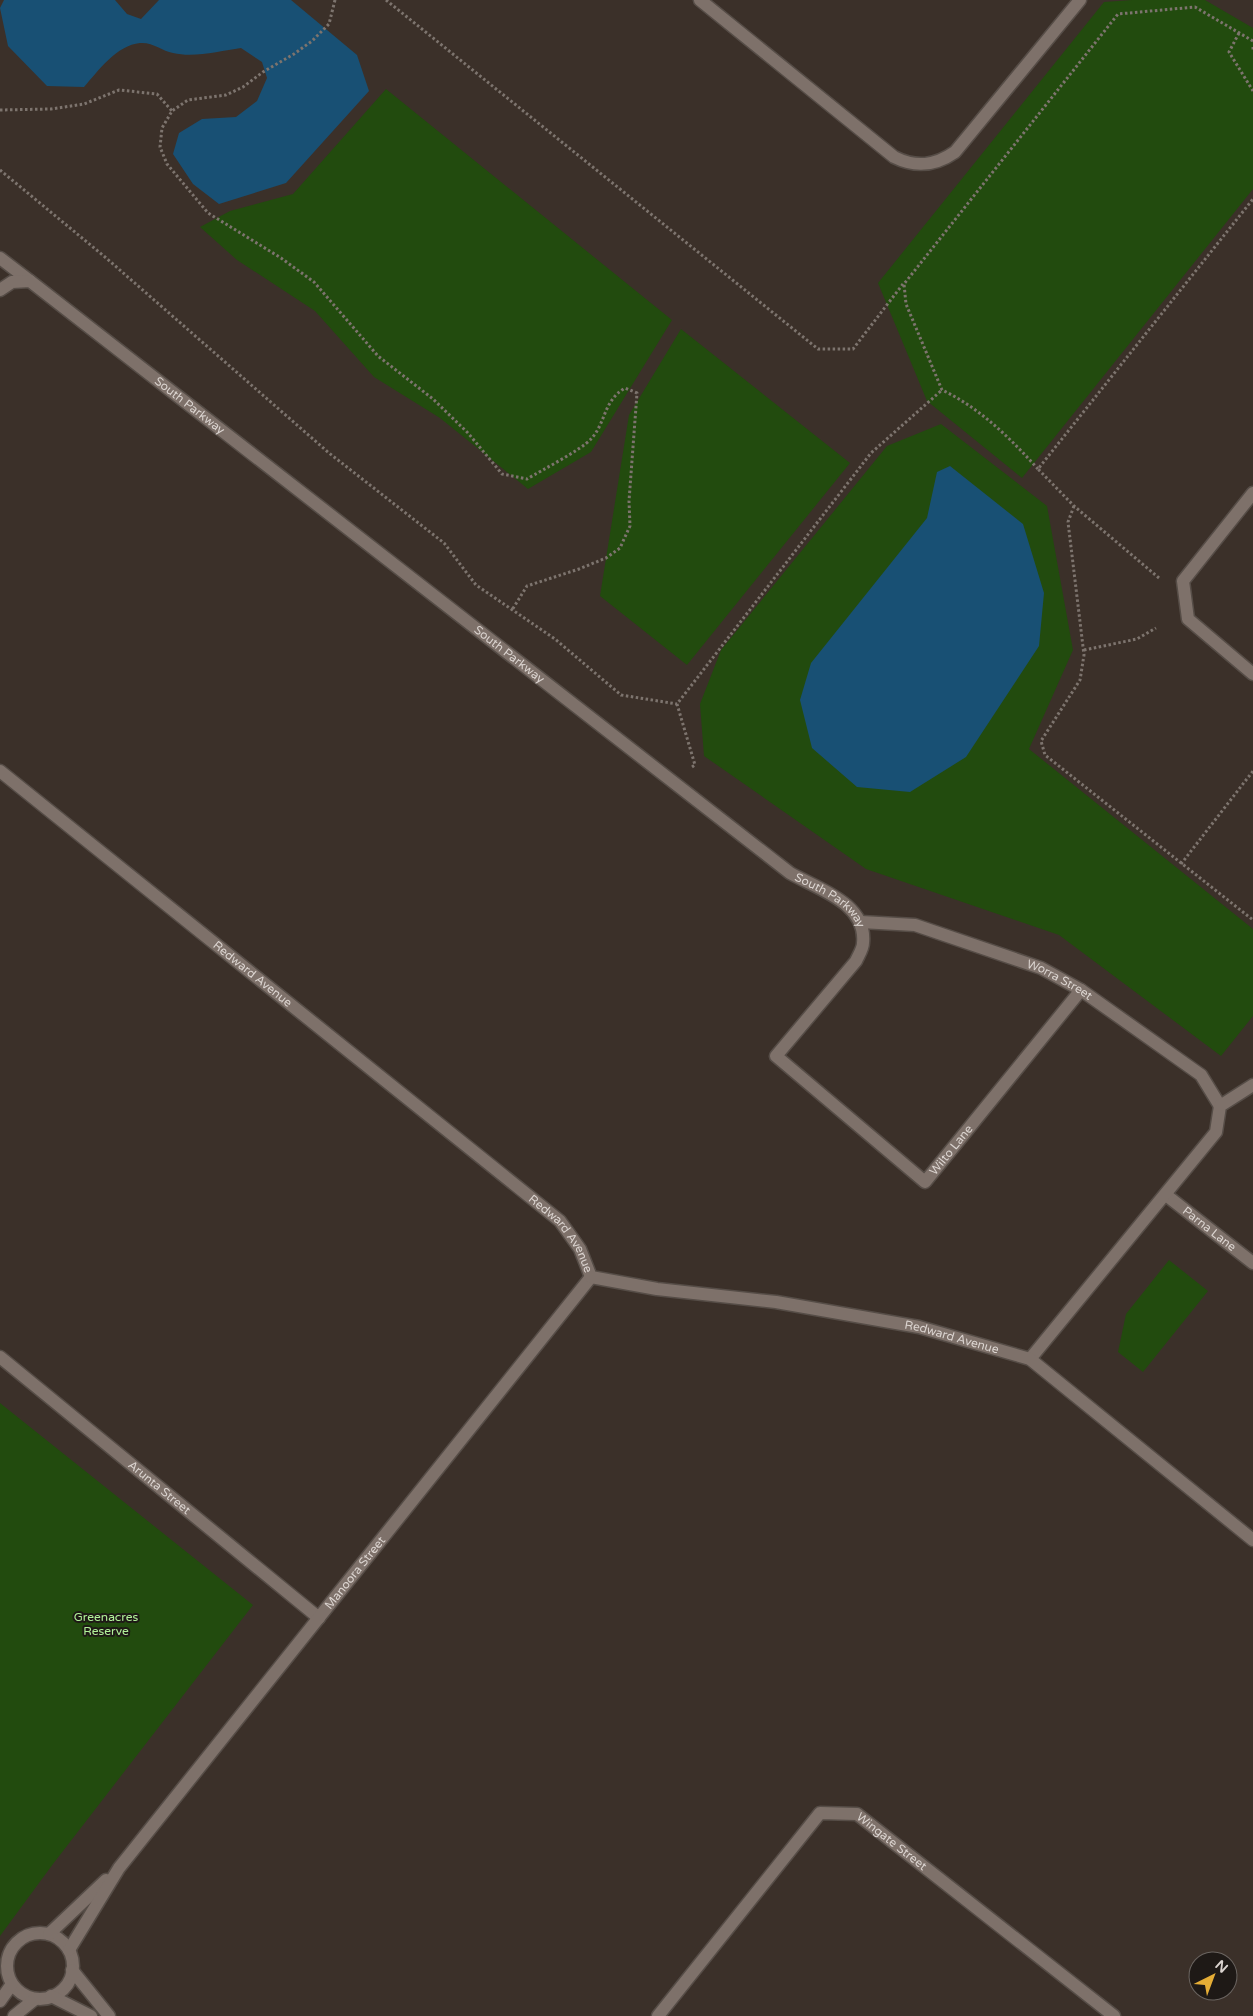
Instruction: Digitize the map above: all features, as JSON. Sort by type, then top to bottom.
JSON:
[{"type":"street","points":[[700,0],[894,157],[906,163],[920,165],[933,164],[955,152],[1080,0]]},
{"type":"street","name":"South Parkway","points":[[0,258],[790,873],[844,900],[861,922],[863,943],[856,961],[776,1056]]},
{"type":"street","points":[[0,290],[12,282],[30,282]]},
{"type":"street","points":[[1253,493],[1183,581],[1188,620],[1253,674]]},
{"type":"street","name":"Redward Avenue","points":[[0,771],[560,1222],[580,1249],[591,1277],[657,1289],[776,1302],[919,1327],[1030,1359],[1253,1540]]},
{"type":"street","name":"Worra Street","points":[[861,922],[915,925],[1041,968],[1081,990],[1201,1075],[1220,1106]]},
{"type":"street","name":"Wilto Lane","points":[[776,1056],[925,1182],[1081,990]]},
{"type":"street","points":[[1030,1359],[1216,1132],[1220,1106],[1253,1085]]},
{"type":"street","name":"Parna Lane","points":[[1166,1194],[1253,1263]]},
{"type":"street","name":"Manoora Street","points":[[69,1950],[119,1868],[591,1277]]},
{"type":"street","name":"Arunta Street","points":[[0,1357],[319,1618]]},
{"type":"street","name":"Wingate Street","points":[[658,2016],[820,1813],[857,1814],[1114,2016]]},
{"type":"street","name":"Manoora Street","points":[[49,1934],[119,1868]]},
{"type":"street","points":[[14,2016],[35,1999],[51,1996],[68,1984],[72,1970],[69,1950],[60,1940],[49,1934],[28,1934],[15,1943],[6,1963],[12,1984],[21,1993],[35,1999]]},
{"type":"street","points":[[72,1970],[109,2016]]},
{"type":"street","points":[[0,2001],[12,1984]]},
{"type":"street","points":[[51,1996],[91,2016]]},
{"type":"path","points":[[335,0],[329,24],[294,54],[263,72],[243,87],[226,95],[188,100],[172,111],[162,128],[160,146],[167,164],[208,213],[281,258],[314,282],[378,356],[433,399],[461,426],[502,474],[527,479],[544,469],[591,439],[614,395],[625,388],[637,393],[629,501],[630,526],[620,548],[606,558],[527,586],[512,610]]},
{"type":"path","points":[[386,0],[818,349],[853,349],[1118,14],[1195,7],[1253,41]]},
{"type":"path","points":[[1239,33],[1229,52],[1253,91]]},
{"type":"path","points":[[1253,47],[1253,52]]},
{"type":"path","points":[[0,110],[51,108],[84,104],[119,90],[157,94],[172,111]]},
{"type":"path","points":[[0,170],[105,257],[329,453],[444,543],[476,585],[556,638],[621,694],[677,704]]},
{"type":"path","points":[[1038,469],[1253,198]]},
{"type":"path","points":[[904,284],[906,304],[942,390],[962,400],[1013,441],[1074,506],[1159,578]]},
{"type":"path","points":[[677,704],[871,453],[942,390]]},
{"type":"path","points":[[1074,506],[1068,522],[1084,650],[1080,680],[1041,741],[1045,755],[1253,920]]},
{"type":"path","points":[[1084,650],[1138,640],[1156,628]]},
{"type":"path","points":[[677,704],[695,765],[678,786]]},
{"type":"path","points":[[1181,864],[1253,771]]},
{"type":"green space","points":[[1205,0],[1253,28],[1253,189],[1022,478],[927,401],[878,283],[1104,2]]},
{"type":"green space","points":[[386,89],[672,320],[591,452],[528,489],[440,418],[374,377],[315,311],[237,260],[200,227],[230,211],[293,194]]},
{"type":"green space","points":[[681,329],[850,463],[687,665],[600,596],[629,415]]},
{"type":"green space","points":[[941,424],[1047,506],[1073,650],[1029,749],[1253,929],[1253,1016],[1221,1056],[1059,935],[866,869],[704,756],[700,704],[721,650],[887,446]]},
{"type":"green space","points":[[1169,1260],[1208,1291],[1143,1372],[1118,1352],[1126,1314]]},
{"type":"green space","name":"Greenacres Reserve","points":[[0,1403],[253,1605],[53,1864],[0,1936]]},
{"type":"water","points":[[4,0],[115,0],[127,14],[141,19],[159,0],[291,0],[357,55],[369,91],[286,183],[219,204],[193,184],[173,154],[179,133],[202,119],[236,117],[257,101],[267,78],[262,62],[241,48],[190,55],[169,52],[149,44],[140,43],[124,48],[116,54],[84,87],[47,86],[8,46],[0,8]]},
{"type":"water","points":[[950,466],[1023,524],[1044,593],[1039,646],[966,757],[910,792],[857,787],[812,748],[800,700],[811,663],[927,518],[937,472]]}]
